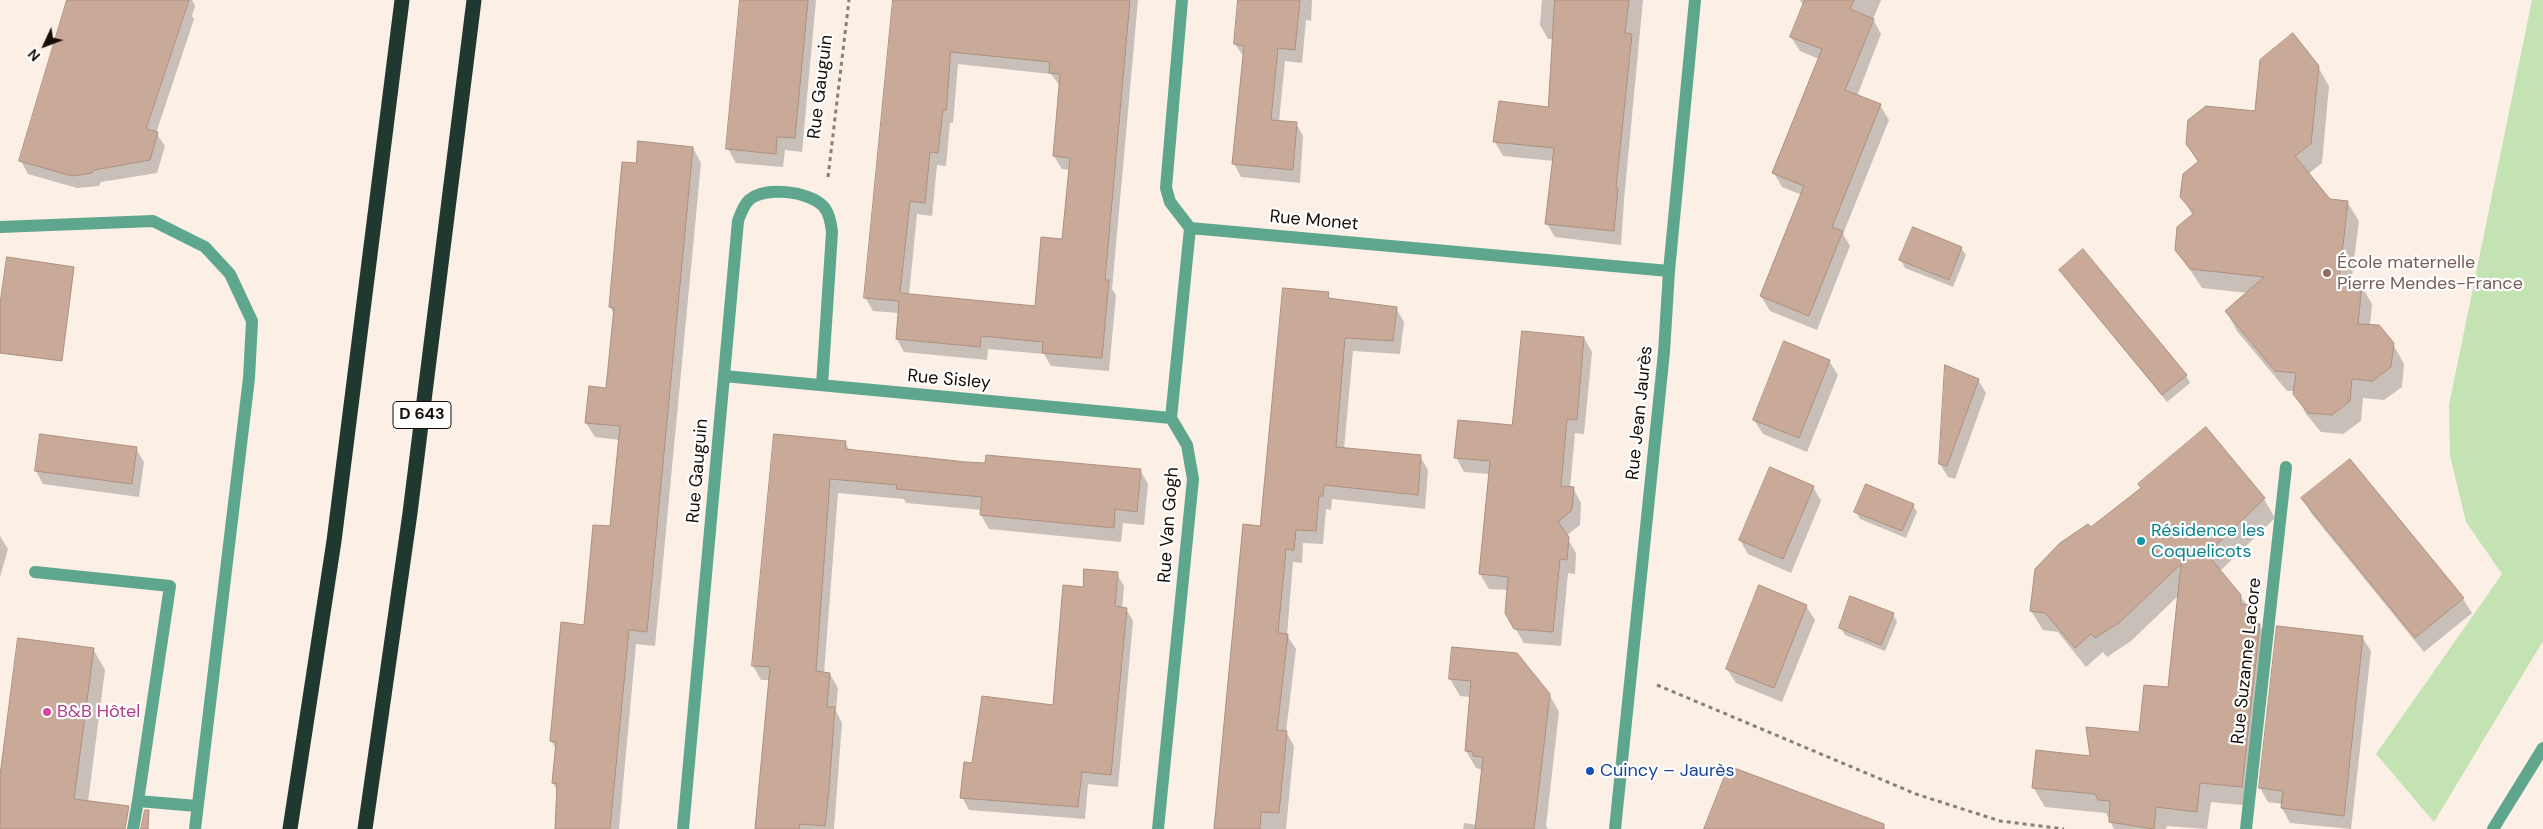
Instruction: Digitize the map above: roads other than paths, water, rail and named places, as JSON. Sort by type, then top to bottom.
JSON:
[{"type":"highway","points":[[290,829],[334,540],[402,0]]},
{"type":"highway","name":"D 643","points":[[365,829],[408,522],[474,0]]},
{"type":"street","points":[[1171,418],[1190,228],[1170,202],[1166,188],[1182,0]]},
{"type":"street","name":"Rue Jean Jaurès","points":[[1615,829],[1664,352],[1669,271],[1695,0]]},
{"type":"street","name":"Rue Gauguin","points":[[683,829],[738,221],[742,209],[749,200],[767,192],[801,194],[814,199],[824,207],[832,232],[822,386]]},
{"type":"street","points":[[0,227],[153,221],[205,247],[230,274],[252,321],[249,378],[195,829]]},
{"type":"street","name":"Rue Monet","points":[[1190,228],[1669,271]]},
{"type":"street","name":"Rue Sisley","points":[[724,376],[1171,418]]},
{"type":"street","name":"Rue Van Gogh","points":[[1158,829],[1193,479],[1192,463],[1187,445],[1171,418]]},
{"type":"street","name":"Rue Suzanne Lacore","points":[[2246,829],[2286,467]]},
{"type":"street","points":[[35,572],[170,586],[133,829]]},
{"type":"street","points":[[2492,829],[2543,748]]},
{"type":"street","points":[[138,801],[197,806]]},
{"type":"place","name":"École maternelle Pierre Mendes-France","points":[[2327,273]]},
{"type":"place","name":"Résidence les Coquelicots","points":[[2141,541]]},
{"type":"place","name":"B&B Hôtel","points":[[47,712]]},
{"type":"place","name":"Cuincy – Jaurès","points":[[1590,771]]}]
